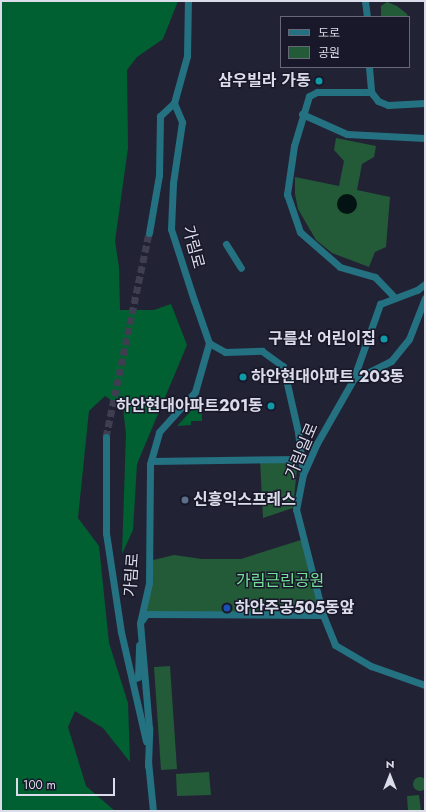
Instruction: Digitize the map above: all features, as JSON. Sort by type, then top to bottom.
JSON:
[{"type":"street","points":[[149,233],[159,175],[160,116],[174,103],[187,56],[188,1]]},
{"type":"street","points":[[365,1],[367,16]]},
{"type":"street","points":[[369,68],[371,92],[378,101],[388,105],[425,103]]},
{"type":"street","points":[[371,92],[317,92],[309,96],[302,114],[294,146],[287,194],[300,232],[340,267],[375,277],[395,298]]},
{"type":"street","name":"가림로","points":[[140,623],[149,583],[148,525],[151,462],[159,432],[195,392],[201,376],[209,343],[171,229],[173,183],[182,122],[174,103]]},
{"type":"street","points":[[302,114],[347,134],[425,138]]},
{"type":"street","points":[[226,244],[241,268]]},
{"type":"street","name":"가림일로","points":[[425,284],[380,304],[353,380],[317,443],[303,474],[296,509],[323,615],[335,645],[371,666],[425,685]]},
{"type":"street","points":[[353,380],[391,361],[409,339],[425,298]]},
{"type":"street","points":[[209,343],[225,352],[262,351],[284,366],[303,474]]},
{"type":"street","points":[[106,437],[106,533],[121,632],[145,734],[153,811]]},
{"type":"street","points":[[151,462],[301,459]]},
{"type":"street","points":[[132,680],[138,677],[140,623],[146,614],[323,615]]},
{"type":"street","points":[[140,623],[149,728],[148,766]]},
{"type":"green space","points":[[1,1],[178,1],[163,39],[137,57],[127,70],[128,148],[115,241],[119,267],[120,310],[154,310],[171,304],[187,345],[137,464],[133,530],[122,554],[126,434],[123,408],[105,396],[89,411],[78,518],[99,546],[109,643],[128,703],[130,762],[103,728],[75,711],[68,727],[86,786],[115,811],[1,811]]},
{"type":"green space","points":[[387,2],[397,6],[408,16],[381,16],[381,6]]},
{"type":"green space","points":[[336,138],[376,146],[374,157],[362,164],[357,190],[390,197],[386,247],[375,252],[369,267],[332,253],[316,240],[298,209],[295,194],[295,177],[339,186],[344,161],[334,150]]},
{"type":"green space","points":[[202,399],[202,421],[191,421],[191,425],[177,426]]},
{"type":"green space","points":[[298,459],[293,508],[263,518],[260,460]]},
{"type":"green space","name":"가림근린공원","points":[[304,539],[323,615],[146,614],[149,561],[174,555],[202,559],[241,559]]},
{"type":"green space","points":[[170,666],[177,769],[161,770],[154,667]]},
{"type":"green space","points":[[209,772],[211,795],[177,796],[176,774]]},
{"type":"green space","points":[[420,777],[425,779],[427,784],[425,789],[420,791],[415,789],[413,784],[415,779]]},
{"type":"green space","points":[[419,795],[421,811],[408,811],[407,796]]},
{"type":"shaded area","points":[[347,194],[354,197],[357,204],[354,211],[347,214],[340,211],[337,204],[340,197]]},
{"type":"tunnel","points":[[106,437],[149,233]]},
{"type":"place","name":"삼우빌라 가동","points":[[319,81]]},
{"type":"place","name":"구름산 어린이집","points":[[384,339]]},
{"type":"place","name":"하안현대아파트 203동","points":[[243,377]]},
{"type":"place","name":"하안현대아파트201동","points":[[271,406]]},
{"type":"place","name":"신흥익스프레스","points":[[185,500]]},
{"type":"place","name":"하안주공505동앞","points":[[227,608]]}]
